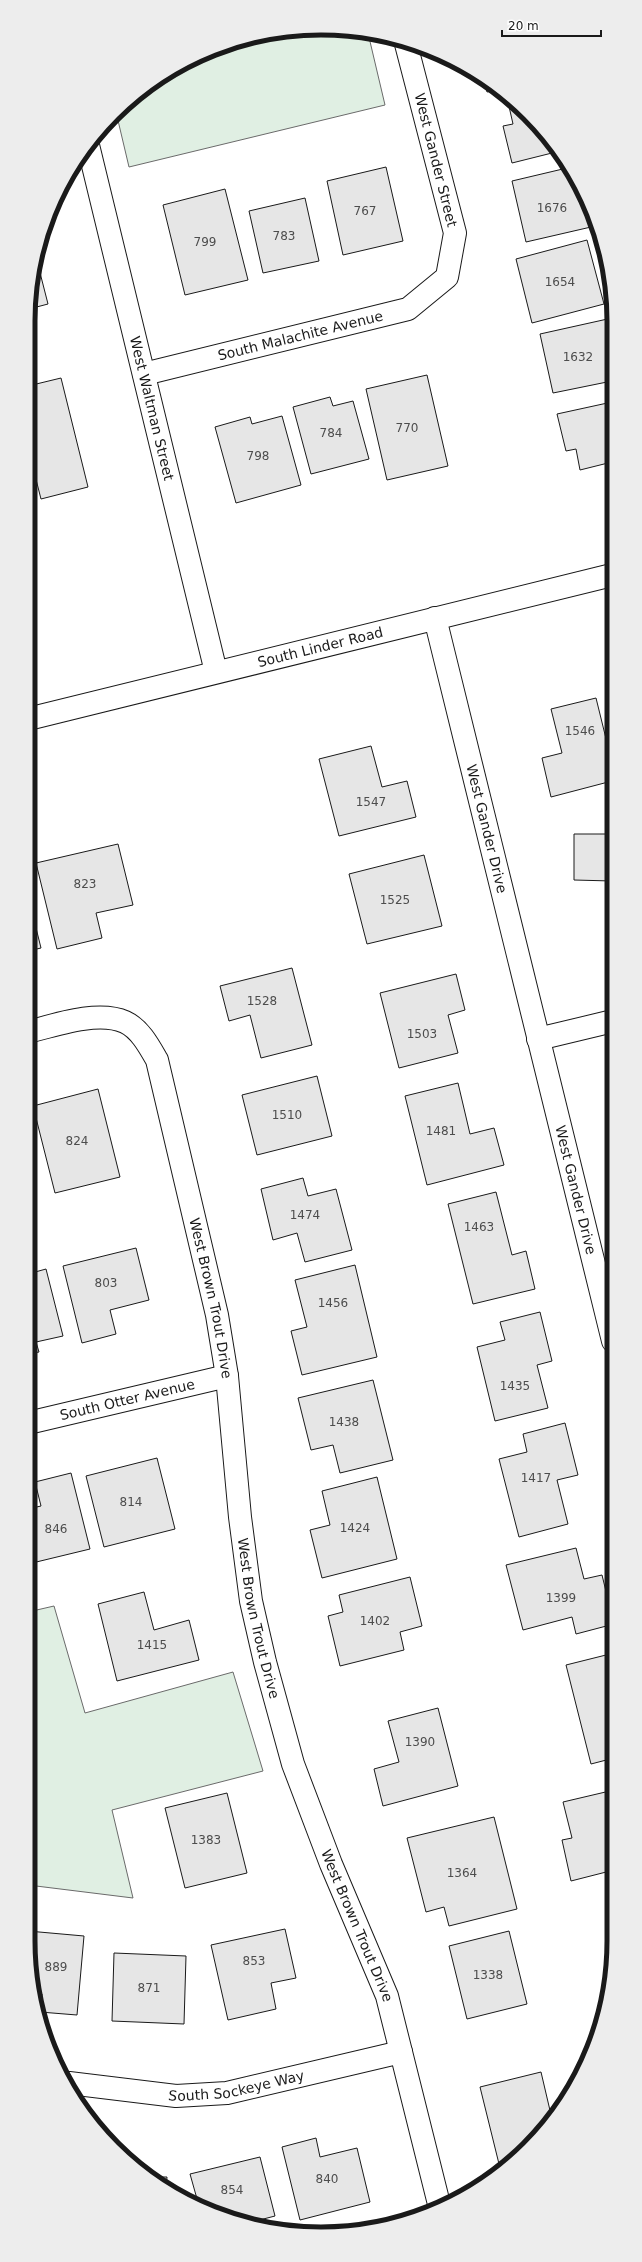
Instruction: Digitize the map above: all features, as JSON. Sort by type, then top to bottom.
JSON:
[{"type":"street","name":"West Gander Street","points":[[407,48],[455,233],[447,277]]},
{"type":"street","name":"West Waltman Street","points":[[90,153],[216,672]]},
{"type":"street","name":"South Malachite Avenue","points":[[144,374],[408,309],[447,277]]},
{"type":"street","name":"South Linder Road","points":[[35,717],[607,576]]},
{"type":"street","name":"West Gander Drive","points":[[435,618],[607,1317]]},
{"type":"street","name":"West Brown Trout Drive","points":[[35,1030],[76,1020],[102,1018],[126,1022],[145,1039],[157,1060],[217,1314],[227,1376],[240,1517],[251,1601],[264,1662],[293,1764],[331,1864],[387,1996],[438,2202]]},
{"type":"street","points":[[538,1039],[607,1022]]},
{"type":"street","name":"South Otter Avenue","points":[[35,1421],[227,1376]]},
{"type":"street","name":"South Sockeye Way","points":[[73,2083],[176,2096],[228,2093],[401,2052]]},
{"type":"green space","points":[[321,35],[369,39],[385,105],[129,167],[118,120],[147,94],[178,73],[195,64],[229,50],[265,40],[284,37]]},
{"type":"green space","points":[[54,1606],[85,1713],[233,1672],[263,1771],[112,1810],[133,1898],[35,1886],[35,1610]]},
{"type":"building","points":[[486,87],[491,91],[487,92]]},
{"type":"building","points":[[509,105],[536,132],[552,153],[512,163],[503,126],[513,124]]},
{"type":"building","points":[[386,167],[403,241],[343,255],[327,181]]},
{"type":"building","points":[[563,169],[578,195],[591,227],[526,242],[512,181]]},
{"type":"building","points":[[225,189],[248,280],[185,295],[163,205]]},
{"type":"building","points":[[305,198],[319,261],[263,273],[249,211]]},
{"type":"building","points":[[587,240],[604,304],[532,323],[516,259]]},
{"type":"building","points":[[39,270],[48,304],[36,307]]},
{"type":"building","points":[[607,319],[607,382],[553,393],[540,334]]},
{"type":"building","points":[[427,375],[448,466],[387,480],[366,389]]},
{"type":"building","points":[[61,378],[88,487],[41,499],[35,475],[35,384]]},
{"type":"building","points":[[330,397],[333,406],[353,401],[369,459],[311,474],[293,407]]},
{"type":"building","points":[[607,403],[607,463],[580,470],[576,449],[566,451],[557,414]]},
{"type":"building","points":[[282,416],[301,485],[236,503],[215,427],[250,417],[252,424]]},
{"type":"building","points":[[596,698],[607,743],[607,782],[551,797],[542,758],[562,753],[551,709]]},
{"type":"building","points":[[371,746],[382,787],[407,781],[416,817],[339,836],[319,759]]},
{"type":"building","points":[[574,834],[607,834],[607,881],[574,880]]},
{"type":"building","points":[[118,844],[133,905],[96,913],[102,938],[57,949],[36,863]]},
{"type":"building","points":[[424,855],[442,926],[367,944],[349,874]]},
{"type":"building","points":[[35,924],[41,948],[35,949]]},
{"type":"building","points":[[292,968],[312,1045],[261,1058],[250,1015],[229,1021],[220,986]]},
{"type":"building","points":[[456,974],[465,1010],[448,1015],[458,1053],[399,1068],[380,993]]},
{"type":"building","points":[[317,1076],[332,1136],[257,1155],[242,1095]]},
{"type":"building","points":[[458,1083],[470,1134],[494,1128],[504,1165],[427,1185],[405,1096]]},
{"type":"building","points":[[98,1089],[120,1177],[55,1193],[35,1114],[35,1105]]},
{"type":"building","points":[[303,1178],[308,1196],[336,1189],[352,1250],[305,1262],[297,1233],[273,1240],[261,1189]]},
{"type":"building","points":[[496,1192],[512,1255],[526,1251],[535,1289],[473,1304],[448,1204]]},
{"type":"building","points":[[136,1248],[149,1300],[110,1310],[116,1334],[82,1343],[63,1266]]},
{"type":"building","points":[[355,1265],[377,1357],[302,1375],[291,1331],[307,1327],[295,1280]]},
{"type":"building","points":[[46,1269],[63,1336],[36,1342],[39,1352],[35,1353],[35,1272]]},
{"type":"building","points":[[540,1312],[552,1361],[537,1365],[548,1408],[495,1421],[477,1347],[505,1340],[500,1322]]},
{"type":"building","points":[[373,1380],[393,1460],[340,1473],[333,1445],[311,1450],[298,1398]]},
{"type":"building","points":[[565,1423],[578,1475],[557,1480],[568,1524],[519,1537],[499,1459],[527,1452],[523,1434]]},
{"type":"building","points":[[157,1458],[175,1529],[104,1547],[86,1476]]},
{"type":"building","points":[[71,1473],[90,1549],[35,1562],[35,1507],[41,1506],[35,1482]]},
{"type":"building","points":[[377,1477],[397,1559],[322,1578],[310,1530],[330,1525],[322,1491]]},
{"type":"building","points":[[576,1548],[584,1579],[602,1575],[607,1595],[607,1626],[576,1634],[572,1617],[523,1630],[506,1565]]},
{"type":"building","points":[[410,1577],[422,1626],[400,1632],[404,1650],[340,1666],[328,1616],[343,1612],[339,1595]]},
{"type":"building","points":[[144,1592],[154,1630],[189,1620],[199,1660],[117,1681],[98,1604]]},
{"type":"building","points":[[607,1655],[607,1760],[591,1764],[566,1665]]},
{"type":"building","points":[[438,1708],[458,1786],[383,1806],[374,1769],[399,1762],[388,1721]]},
{"type":"building","points":[[607,1792],[607,1872],[571,1881],[562,1840],[572,1838],[563,1802]]},
{"type":"building","points":[[227,1793],[247,1873],[185,1888],[165,1808]]},
{"type":"building","points":[[494,1817],[517,1909],[449,1926],[444,1907],[426,1912],[407,1838]]},
{"type":"building","points":[[285,1929],[296,1978],[271,1983],[276,2009],[228,2020],[211,1945]]},
{"type":"building","points":[[509,1931],[527,2004],[467,2019],[449,1946]]},
{"type":"building","points":[[35,1932],[84,1936],[77,2015],[44,2012],[41,2001],[42,1994],[40,1994],[37,1978]]},
{"type":"building","points":[[114,1953],[186,1956],[184,2024],[112,2021]]},
{"type":"building","points":[[541,2072],[550,2112],[536,2130],[499,2165],[480,2087]]},
{"type":"building","points":[[316,2138],[320,2157],[357,2148],[370,2202],[300,2220],[282,2147]]},
{"type":"building","points":[[260,2157],[275,2216],[259,2220],[229,2212],[197,2199],[190,2174]]},
{"type":"building","points":[[159,2177],[167,2177],[167,2182]]}]
